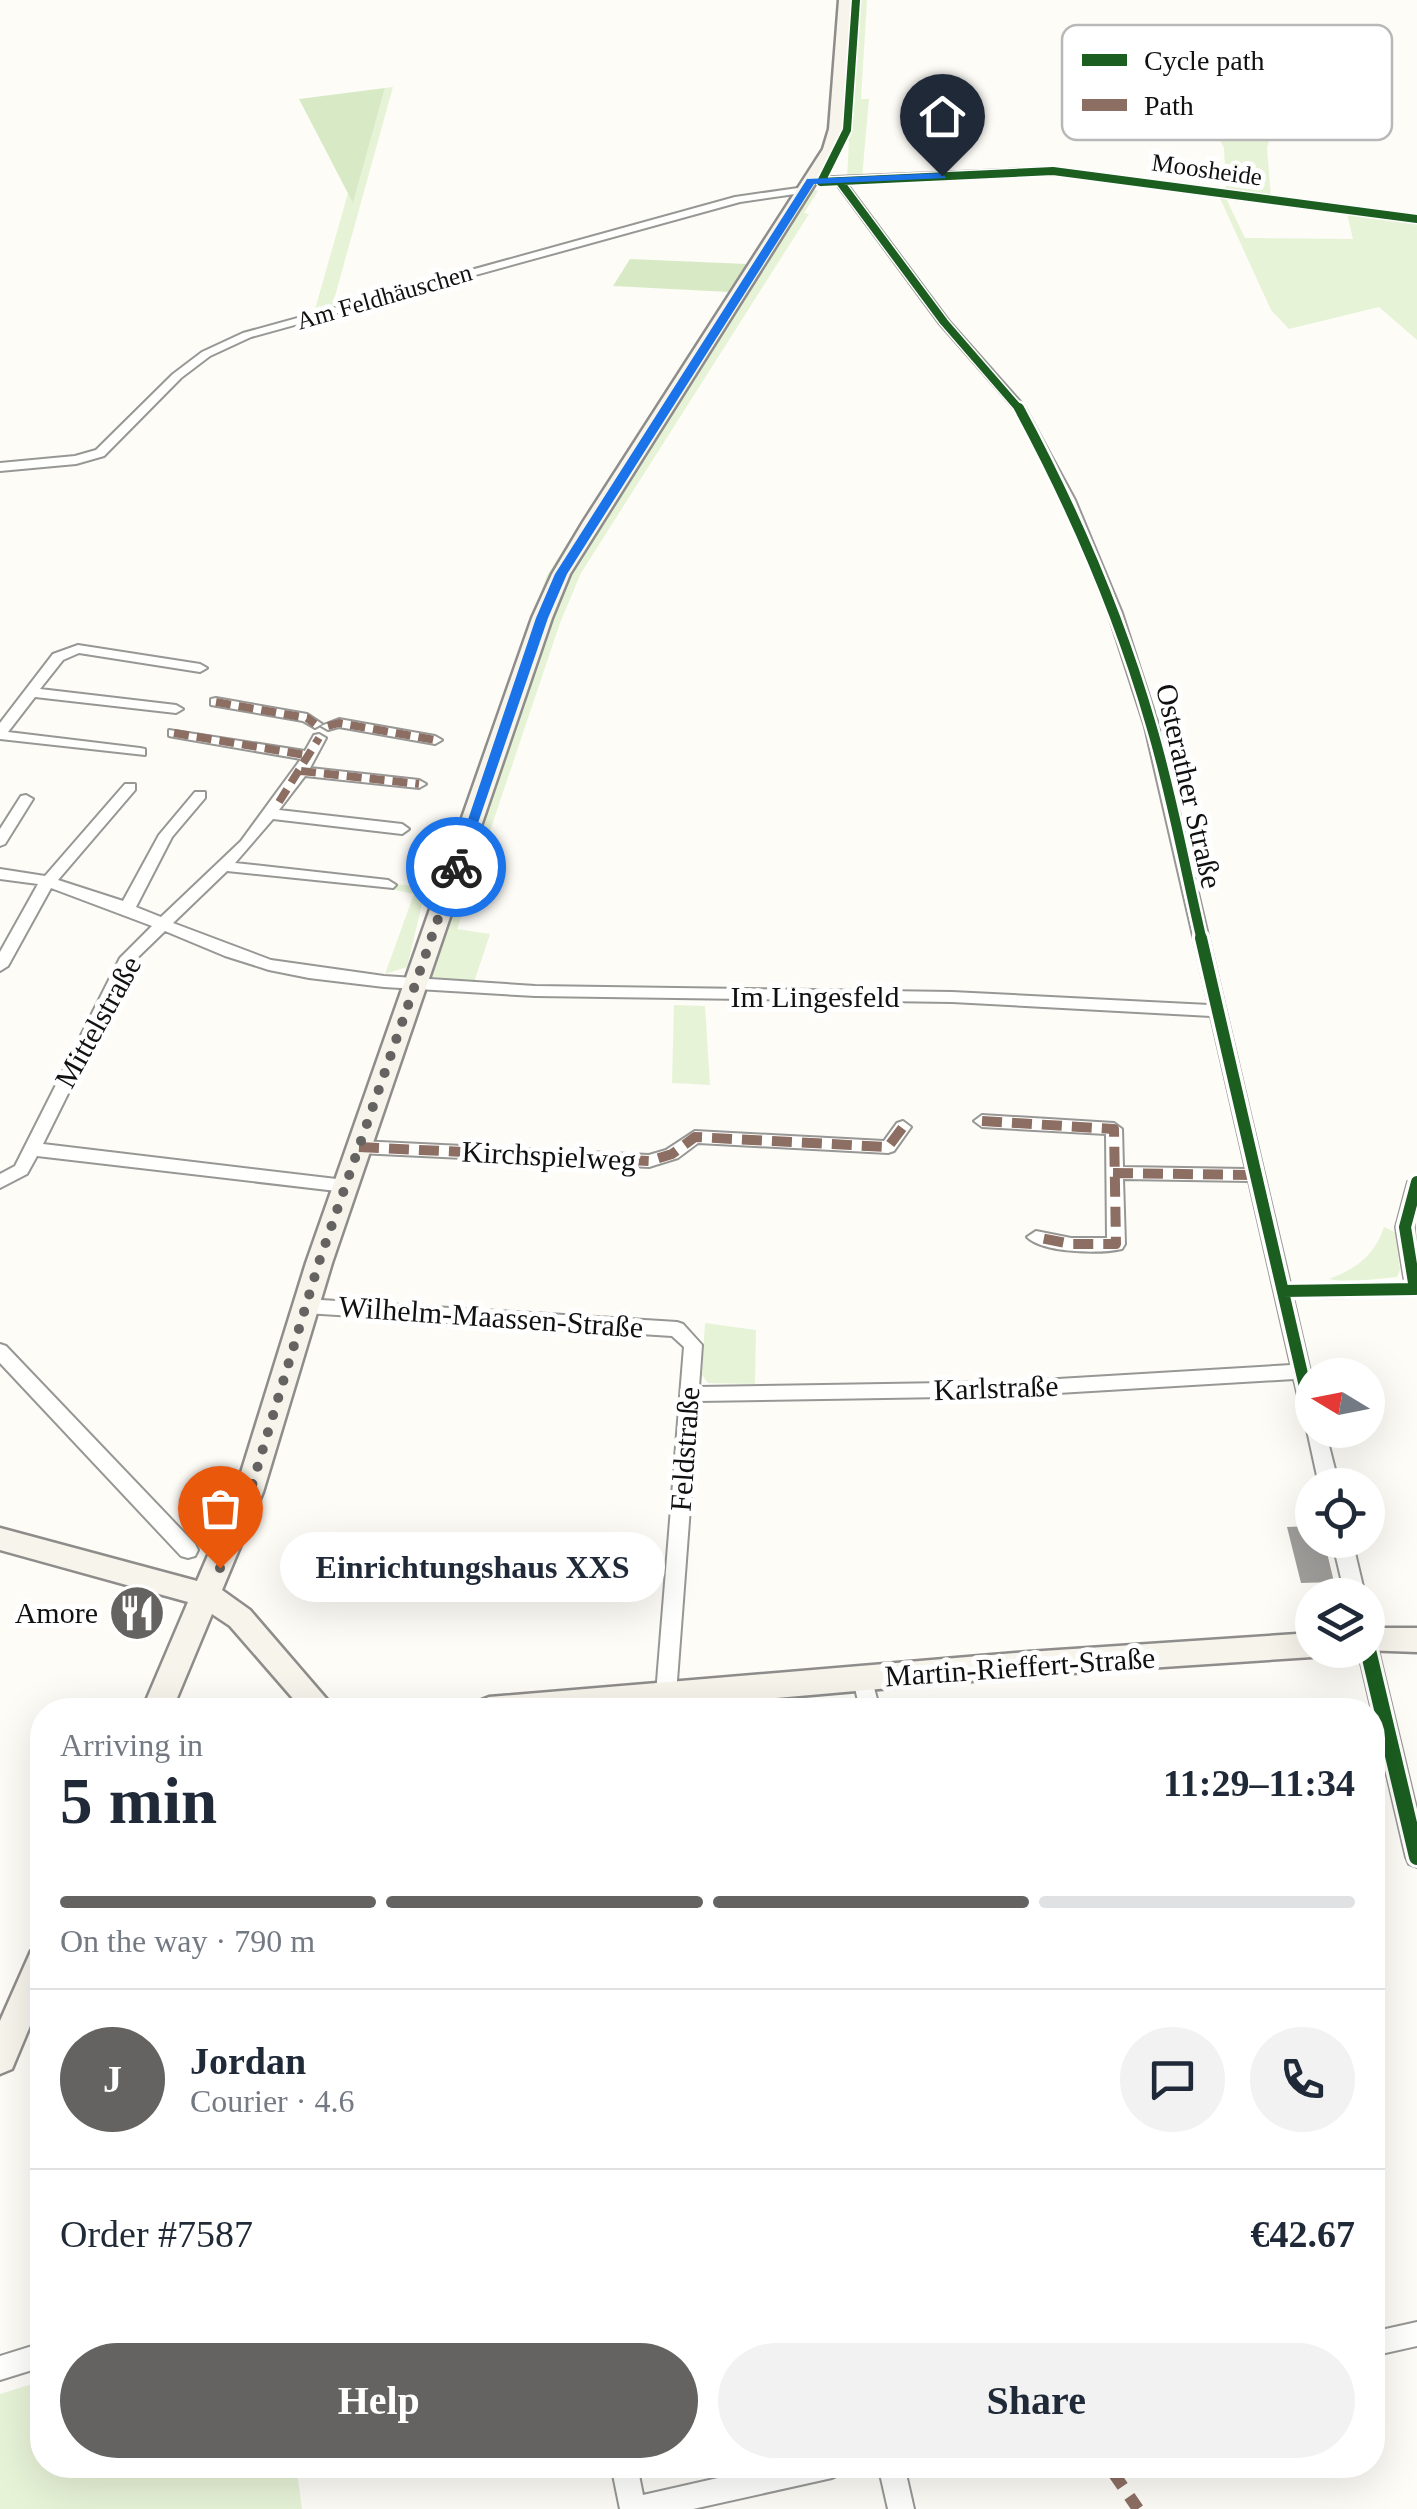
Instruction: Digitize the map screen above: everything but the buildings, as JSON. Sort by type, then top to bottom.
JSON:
[{"type":"main road","points":[[162,1698],[250,1492],[345,1186],[542,618],[561,574],[808,186],[836,129],[846,0]]},
{"type":"main road","points":[[0,1539],[208,1596],[244,1622],[310,1698]]},
{"type":"main road","points":[[1385,1640],[1417,1640]]},
{"type":"main road","name":"Martin-Rieffert-Straße","points":[[622,1698],[1295,1647]]},
{"type":"main road","points":[[0,2058],[30,1989]]},
{"type":"street","name":"Moosheide","points":[[808,186],[1062,172],[1417,219]]},
{"type":"street","name":"Osterather Straße","points":[[840,182],[944,322],[1013,398],[1075,514],[1145,700],[1299,1358]]},
{"type":"street","name":"Am Feldhäuschen","points":[[0,468],[76,460],[100,453],[178,376],[206,354],[247,336],[348,304],[739,199],[808,186]]},
{"type":"street","points":[[140,752],[0,734],[58,657],[78,648],[200,668]]},
{"type":"street","points":[[32,692],[176,709]]},
{"type":"street","points":[[216,702],[307,718],[321,730],[340,724],[434,740]]},
{"type":"street","name":"Mittelstraße","points":[[0,1182],[21,1170],[128,958],[224,866],[271,814],[311,756],[321,730]]},
{"type":"street","points":[[174,733],[311,756]]},
{"type":"street","points":[[301,771],[419,784]]},
{"type":"street","points":[[0,966],[42,889],[130,786]]},
{"type":"street","points":[[128,907],[166,835],[200,795]]},
{"type":"street","points":[[0,841],[26,798]]},
{"type":"street","points":[[271,814],[402,828]]},
{"type":"street","points":[[224,866],[388,885]]},
{"type":"street","name":"Im Lingesfeld","points":[[0,874],[52,881],[128,907],[246,956],[302,972],[414,986],[697,997],[915,996],[1216,1011]]},
{"type":"street","points":[[982,1121],[1114,1129],[1116,1244],[1071,1244],[1036,1237]]},
{"type":"street","name":"Kirchspielweg","points":[[359,1146],[649,1161],[672,1154],[695,1138],[888,1146],[903,1127]]},
{"type":"street","points":[[32,1149],[345,1186]]},
{"type":"street","points":[[1113,1173],[1255,1175]]},
{"type":"street","points":[[1283,1291],[1416,1289],[1405,1227],[1417,1182]]},
{"type":"street","name":"Wilhelm-Maassen-Straße","points":[[305,1306],[677,1329]]},
{"type":"street","name":"Feldstraße","points":[[666,1694],[693,1345],[677,1329]]},
{"type":"street","points":[[0,1351],[188,1550]]},
{"type":"street","name":"Karlstraße","points":[[690,1394],[1007,1389],[1295,1372]]},
{"type":"street","points":[[1372,1668],[1379,1698]]},
{"type":"street","points":[[863,1679],[867,1698]]},
{"type":"street","points":[[1385,1722],[1417,1857]]},
{"type":"street","points":[[1385,2341],[1417,2334]]},
{"type":"street","points":[[0,2368],[30,2359]]},
{"type":"street","points":[[627,2478],[634,2509],[774,2478]]},
{"type":"street","points":[[894,2478],[902,2509]]},
{"type":"green space","points":[[851,0],[867,0],[861,99],[869,99],[862,178],[847,179],[849,139],[826,179],[821,173],[843,121]]},
{"type":"green space","points":[[393,87],[332,307],[314,313],[348,193],[353,202],[385,88]]},
{"type":"green space","points":[[385,88],[353,203],[299,99]]},
{"type":"green space","points":[[1220,140],[1269,140],[1271,198],[1226,190],[1224,148]]},
{"type":"green space","points":[[812,189],[818,191],[804,213],[809,214],[581,573],[560,623],[457,929],[490,934],[474,982],[430,977],[564,583]]},
{"type":"green space","points":[[1219,196],[1225,196],[1245,238],[1353,239],[1347,214],[1417,222],[1417,340],[1379,307],[1289,329],[1271,310]]},
{"type":"green space","points":[[630,259],[747,264],[729,292],[613,286]]},
{"type":"green space","points":[[634,439],[637,441],[565,553],[447,869],[422,904],[407,967],[385,974],[414,894],[386,888],[387,883],[430,888],[438,879],[547,575]]},
{"type":"green space","points":[[674,1005],[705,1006],[710,1085],[672,1083]]},
{"type":"green space","points":[[1384,1227],[1395,1232],[1400,1270],[1397,1277],[1346,1282],[1329,1279],[1363,1260]]},
{"type":"green space","points":[[705,1323],[756,1330],[755,1384],[708,1383],[702,1375]]},
{"type":"green space","points":[[30,2385],[30,2478],[298,2478],[302,2509],[0,2509],[0,2394]]},
{"type":"marked path","points":[[216,702],[307,718],[315,724]]},
{"type":"marked path","points":[[328,726],[339,723],[435,740]]},
{"type":"marked path","points":[[174,733],[311,756]]},
{"type":"marked path","points":[[279,802],[319,738]]},
{"type":"marked path","points":[[301,771],[419,784]]},
{"type":"marked path","points":[[982,1121],[1114,1129],[1116,1244],[1071,1244],[1036,1237]]},
{"type":"marked path","points":[[359,1147],[649,1161],[672,1154],[695,1137],[888,1147],[903,1127]]},
{"type":"marked path","points":[[1113,1173],[1255,1175]]},
{"type":"marked path","points":[[1117,2478],[1138,2509]]},
{"type":"cycle path","points":[[821,182],[847,130],[856,0]]},
{"type":"cycle path","points":[[821,182],[1053,171],[1417,219]]},
{"type":"cycle path","points":[[840,182],[944,322],[1018,406],[1069,500],[1115,613],[1152,727],[1298,1358]]},
{"type":"cycle path","points":[[1283,1291],[1415,1289],[1405,1227],[1417,1182]]},
{"type":"cycle path","points":[[1372,1668],[1379,1698]]},
{"type":"cycle path","points":[[1385,1722],[1417,1857]]},
{"type":"way so far","points":[[220,1568],[250,1492],[319,1262],[456,867]]},
{"type":"place","name":"Einrichtungshaus XXS","points":[[220,1568]]},
{"type":"place","name":"Amore","points":[[137,1613]]},
{"type":"route","points":[[456,867],[542,618],[561,574],[810,181],[942,176]]}]
